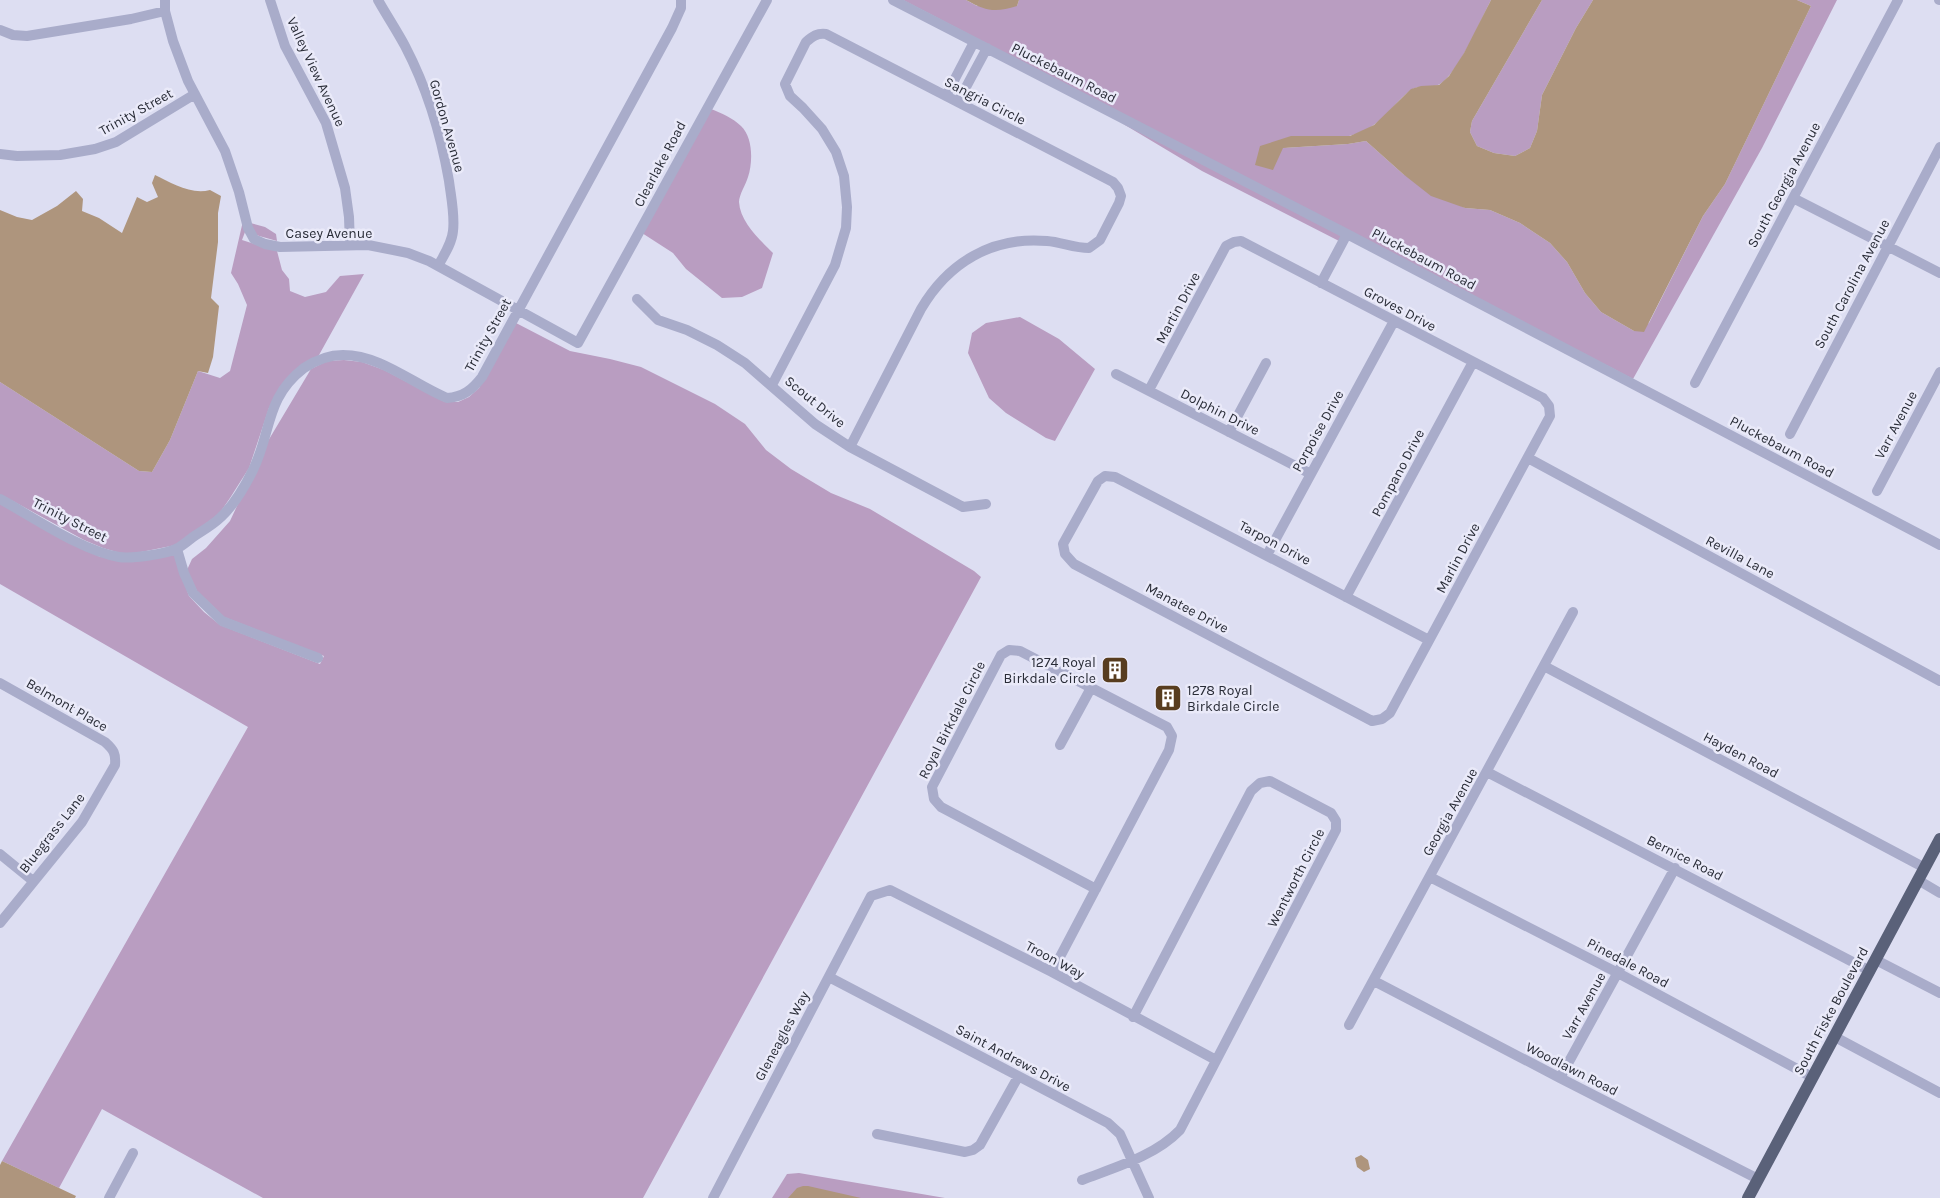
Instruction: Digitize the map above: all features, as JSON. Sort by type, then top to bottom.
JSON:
[{"type":"main road","name":"South Fiske Boulevard","points":[[1748,1198],[1940,839]]},
{"type":"street","name":"Casey Avenue","points":[[165,0],[165,11],[173,41],[188,81],[225,150],[239,192],[248,228],[254,239],[265,244],[280,247],[368,245],[408,253],[438,266],[578,343]]},
{"type":"street","name":"Valley View Avenue","points":[[270,0],[285,46],[326,123],[345,188],[350,217],[350,245]]},
{"type":"street","name":"Gordon Avenue","points":[[378,0],[420,77],[445,160],[454,229],[451,240],[438,266]]},
{"type":"street","name":"Trinity Street","points":[[0,499],[82,544],[101,552],[119,557],[136,557],[177,549],[221,517],[233,501],[253,470],[273,409],[281,392],[294,376],[310,364],[326,357],[344,355],[363,358],[386,366],[447,398],[458,397],[467,393],[482,377],[672,28],[681,8],[681,0]]},
{"type":"street","name":"Clearlake Road","points":[[578,343],[767,0]]},
{"type":"street","name":"Pluckebaum Road","points":[[893,0],[1347,234],[1940,545]]},
{"type":"street","name":"South Georgia Avenue","points":[[1695,384],[1898,0]]},
{"type":"street","points":[[0,30],[13,35],[27,36],[131,19],[165,11]]},
{"type":"street","name":"Sangria Circle","points":[[772,385],[835,266],[846,228],[847,207],[844,176],[836,152],[822,129],[786,90],[785,84],[806,42],[818,33],[826,34],[1113,182],[1121,196],[1119,203],[1100,240],[1088,248],[1046,240],[998,245],[968,258],[948,274],[931,292],[921,309],[850,447]]},
{"type":"street","points":[[946,96],[974,42]]},
{"type":"street","points":[[958,102],[987,48]]},
{"type":"street","name":"Trinity Street","points":[[0,154],[17,156],[60,155],[116,142],[195,94]]},
{"type":"street","name":"South Carolina Avenue","points":[[1790,434],[1940,147]]},
{"type":"street","points":[[1793,198],[1940,273]]},
{"type":"street","points":[[1321,283],[1347,234]]},
{"type":"street","name":"Groves Drive","points":[[1234,242],[1241,241],[1543,398],[1549,406]]},
{"type":"street","name":"Martin Drive","points":[[1149,390],[1226,246],[1234,242]]},
{"type":"street","name":"Scout Drive","points":[[637,299],[658,320],[687,330],[717,345],[745,363],[815,424],[850,447],[963,507],[986,504]]},
{"type":"street","name":"Porpoise Drive","points":[[1267,554],[1394,321]]},
{"type":"street","name":"Pompano Drive","points":[[1346,597],[1473,362]]},
{"type":"street","points":[[1229,432],[1266,363]]},
{"type":"street","name":"Varr Avenue","points":[[1877,491],[1940,372]]},
{"type":"street","name":"Dolphin Drive","points":[[1116,374],[1311,474]]},
{"type":"street","name":"Marlin Drive","points":[[1382,719],[1390,713],[1528,458],[1550,416],[1549,406]]},
{"type":"street","name":"Revilla Lane","points":[[1528,458],[1940,681]]},
{"type":"street","name":"Tarpon Drive","points":[[1105,476],[1115,477],[1267,554],[1429,640]]},
{"type":"street","name":"Manatee Drive","points":[[1105,476],[1098,481],[1063,544],[1065,554],[1074,564],[1372,721],[1382,719]]},
{"type":"street","points":[[177,549],[184,574],[193,593],[222,621],[318,658]]},
{"type":"street","name":"Georgia Avenue","points":[[1349,1025],[1573,612]]},
{"type":"street","name":"Royal Birkdale Circle","points":[[1052,972],[1096,889],[1169,750],[1172,736],[1167,727],[1020,651],[1009,650],[1001,655],[932,787],[934,799],[941,807],[1096,889]]},
{"type":"street","name":"Hayden Road","points":[[1544,666],[1925,868]]},
{"type":"street","name":"Belmont Place","points":[[0,683],[105,742],[116,755]]},
{"type":"street","points":[[1060,746],[1090,688]]},
{"type":"street","name":"Bluegrass Lane","points":[[0,923],[82,822],[115,765],[116,755]]},
{"type":"street","name":"Bernice Road","points":[[1487,772],[1675,868],[1873,965],[1940,993]]},
{"type":"street","name":"Wentworth Circle","points":[[1082,1180],[1131,1161],[1169,1142],[1180,1130],[1336,830],[1336,821],[1331,813],[1270,781],[1260,783],[1251,791],[1133,1017]]},
{"type":"street","points":[[0,854],[33,881]]},
{"type":"street","name":"Varr Avenue","points":[[1560,1078],[1675,868]]},
{"type":"street","name":"Pinedale Road","points":[[1430,877],[1618,973],[1812,1077]]},
{"type":"street","points":[[1918,880],[1940,892]]},
{"type":"street","name":"Troon Way","points":[[880,892],[890,890],[1052,972],[1216,1060]]},
{"type":"street","name":"Gleneagles Way","points":[[713,1198],[871,896],[880,892]]},
{"type":"street","name":"Saint Andrews Drive","points":[[828,977],[1108,1123],[1120,1134],[1149,1198]]},
{"type":"street","name":"Woodlawn Road","points":[[1374,981],[1758,1180]]},
{"type":"street","points":[[1835,1037],[1940,1093]]},
{"type":"street","points":[[876,1134],[965,1152],[973,1150],[980,1144],[1018,1077]]},
{"type":"street","points":[[109,1198],[133,1153]]},
{"type":"shaded area","points":[[903,0],[966,0],[977,6],[1017,6],[1019,0],[1491,0],[1462,58],[1440,84],[1414,88],[1401,98],[1380,120],[1366,130],[1343,138],[1283,148],[1366,141],[1403,174],[1465,208],[1490,210],[1520,223],[1550,243],[1567,262],[1585,293],[1601,312],[1634,331],[1649,323],[1703,216],[1725,184],[1811,6],[1797,0],[1837,0],[1762,148],[1633,379]]},
{"type":"shaded area","points":[[966,0],[1019,0],[1017,6],[1003,10],[991,10],[979,7]]},
{"type":"shaded area","points":[[1491,0],[1542,0],[1472,121],[1470,132],[1477,146],[1494,153],[1515,156],[1530,148],[1537,131],[1542,95],[1576,28],[1593,0],[1797,0],[1811,6],[1725,184],[1703,216],[1644,332],[1634,331],[1601,312],[1585,293],[1567,262],[1550,243],[1520,223],[1490,210],[1465,208],[1431,196],[1366,141],[1283,148],[1273,170],[1255,165],[1260,146],[1291,136],[1350,136],[1374,125],[1411,89],[1421,86],[1439,85],[1449,76],[1464,53]]},
{"type":"shaded area","points":[[1542,0],[1593,0],[1576,28],[1542,95],[1537,131],[1530,148],[1515,156],[1494,153],[1477,146],[1470,132],[1472,121]]},
{"type":"shaded area","points":[[711,109],[723,114],[741,126],[748,136],[751,164],[739,199],[740,209],[751,230],[773,253],[762,288],[742,297],[722,298],[686,269],[673,253],[642,233]]},
{"type":"shaded area","points":[[1120,122],[1342,236],[1339,241],[1202,171]]},
{"type":"shaded area","points":[[155,175],[188,190],[210,190],[221,196],[218,213],[218,242],[211,298],[219,306],[213,357],[208,373],[198,371],[170,440],[152,472],[139,471],[0,382],[0,210],[17,217],[32,220],[57,206],[76,191],[83,199],[82,211],[99,218],[122,233],[137,197],[147,202],[158,197],[152,183]]},
{"type":"shaded area","points":[[243,221],[265,227],[276,234],[277,241],[245,232],[242,240],[277,251],[282,270],[289,279],[290,291],[305,297],[326,292],[340,276],[364,274],[319,355],[269,408],[249,468],[219,514],[176,545],[136,553],[120,553],[84,540],[11,500],[100,557],[174,554],[189,596],[220,625],[320,664],[324,656],[224,617],[197,591],[187,570],[192,559],[206,548],[230,521],[265,446],[311,369],[327,361],[362,362],[384,370],[445,402],[458,402],[469,397],[479,388],[516,323],[570,351],[641,367],[715,404],[745,424],[766,450],[791,469],[831,493],[870,509],[981,577],[643,1198],[263,1198],[102,1109],[59,1188],[2,1161],[248,727],[0,584],[0,382],[139,471],[152,472],[170,440],[198,371],[220,378],[230,371],[247,305],[231,273]]},
{"type":"shaded area","points":[[1020,317],[1059,339],[1095,369],[1055,441],[1046,438],[1006,413],[989,398],[968,353],[972,333],[986,323]]},
{"type":"shaded area","points":[[1361,1155],[1368,1160],[1370,1169],[1364,1172],[1357,1167],[1355,1158]]},
{"type":"shaded area","points":[[2,1161],[76,1196],[75,1198],[0,1198],[0,1165]]},
{"type":"shaded area","points":[[799,1173],[945,1198],[772,1198],[787,1174]]},
{"type":"shaded area","points":[[803,1186],[861,1198],[788,1198],[797,1188]]},
{"type":"place","name":"1274 Royal Birkdale Circle","points":[[1115,670]]},
{"type":"place","name":"1278 Royal Birkdale Circle","points":[[1168,698]]}]
